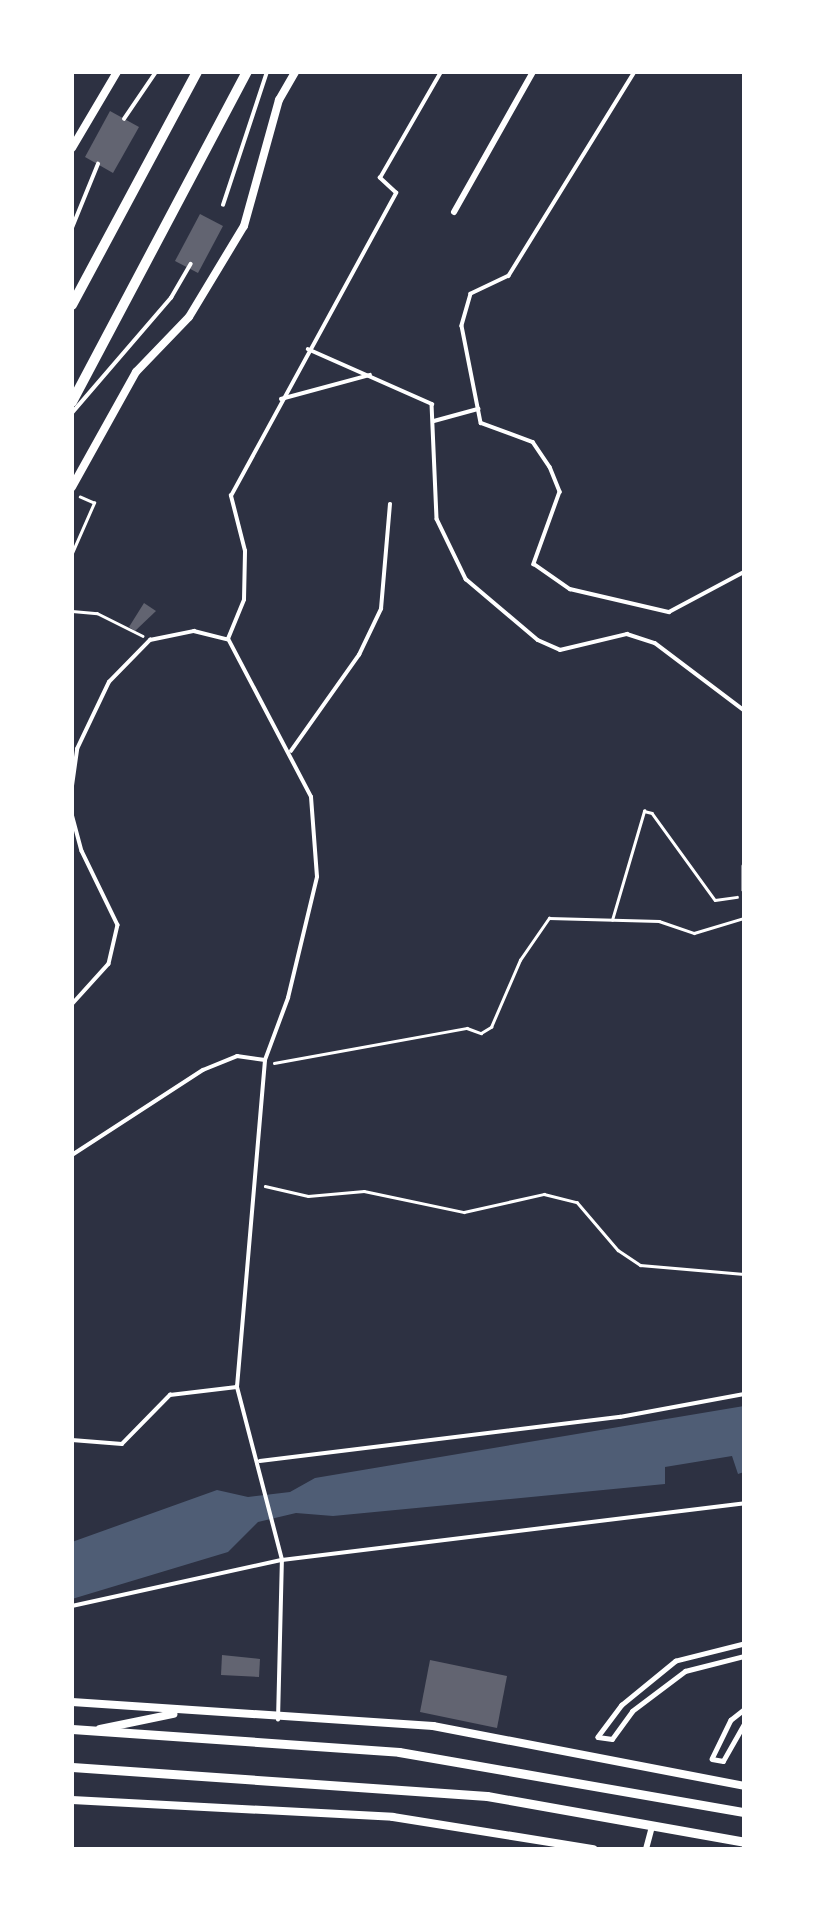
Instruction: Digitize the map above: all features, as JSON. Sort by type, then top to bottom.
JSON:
[{"type":"highway","points":[[72,305],[197,72]]},
{"type":"highway","points":[[72,402],[247,72]]},
{"type":"main road","points":[[72,1729],[399,1752],[744,1812]]},
{"type":"main road","points":[[72,1767],[487,1796],[744,1842]]},
{"type":"street","points":[[72,148],[117,72]]},
{"type":"street","points":[[72,487],[136,372],[189,317],[244,226],[279,100],[295,72]]},
{"type":"street","points":[[454,212],[533,72]]},
{"type":"street","points":[[744,1644],[677,1661],[622,1705],[598,1737],[612,1739],[632,1711],[685,1671],[744,1656]]},
{"type":"street","points":[[72,1702],[278,1720],[433,1726],[744,1786]]},
{"type":"street","points":[[744,1710],[731,1720],[712,1759],[723,1761],[744,1724]]},
{"type":"street","points":[[96,1730],[183,1712]]},
{"type":"street","points":[[72,1800],[393,1818],[593,1849]]},
{"type":"street","points":[[646,1849],[652,1826]]},
{"type":"lane","points":[[124,119],[156,72]]},
{"type":"lane","points":[[223,205],[267,72]]},
{"type":"lane","points":[[228,639],[244,600],[245,551],[231,496],[281,399],[396,194],[380,178],[441,72]]},
{"type":"lane","points":[[635,72],[509,276],[471,294],[462,326],[481,423],[533,442],[550,467],[560,492],[534,564],[570,589],[669,612],[744,572]]},
{"type":"lane","points":[[72,228],[98,164]]},
{"type":"lane","points":[[72,413],[171,298],[191,264]]},
{"type":"lane","points":[[309,349],[372,374],[432,404],[434,421],[430,462],[436,519],[466,579],[538,640],[560,650],[636,637],[655,643],[744,710]]},
{"type":"lane","points":[[281,399],[372,374]]},
{"type":"lane","points":[[434,421],[478,409]]},
{"type":"lane","points":[[291,751],[359,654],[381,609],[390,504]]},
{"type":"lane","points":[[72,786],[77,748],[109,682],[150,640],[194,631],[228,639],[291,751],[311,797],[317,877],[288,998],[265,1060],[250,1182],[237,1387],[260,1461],[282,1560],[278,1720]]},
{"type":"lane","points":[[72,814],[82,851],[118,925],[109,964],[72,1005]]},
{"type":"lane","points":[[744,866],[744,890]]},
{"type":"lane","points":[[72,1155],[203,1070],[237,1056],[265,1060]]},
{"type":"lane","points":[[72,1440],[122,1444],[170,1395],[237,1387]]},
{"type":"lane","points":[[260,1461],[620,1417],[744,1394]]},
{"type":"lane","points":[[72,1606],[282,1560],[744,1503]]},
{"type":"path","points":[[72,493],[94,503],[72,553]]},
{"type":"path","points":[[72,611],[97,613],[150,640]]},
{"type":"path","points":[[612,920],[644,811],[652,813],[715,900],[744,896]]},
{"type":"path","points":[[265,1060],[283,1066],[326,1049],[467,1028],[481,1033],[491,1027],[520,960],[549,918],[659,921],[694,933],[744,918]]},
{"type":"path","points":[[250,1182],[308,1196],[364,1191],[464,1212],[544,1194],[577,1202],[618,1250],[640,1265],[744,1273]]},
{"type":"water","points":[[744,1406],[744,1472],[738,1474],[732,1456],[665,1467],[665,1484],[333,1516],[296,1513],[258,1522],[228,1552],[72,1599],[72,1542],[217,1490],[248,1497],[290,1492],[315,1478]]},
{"type":"building","points":[[110,111],[139,127],[113,173],[85,157]]},
{"type":"building","points":[[200,214],[223,226],[198,273],[175,261]]},
{"type":"building","points":[[144,603],[156,611],[135,631],[129,627]]},
{"type":"building","points":[[222,1655],[260,1659],[259,1677],[221,1675]]},
{"type":"building","points":[[430,1660],[507,1676],[497,1728],[420,1712]]}]
